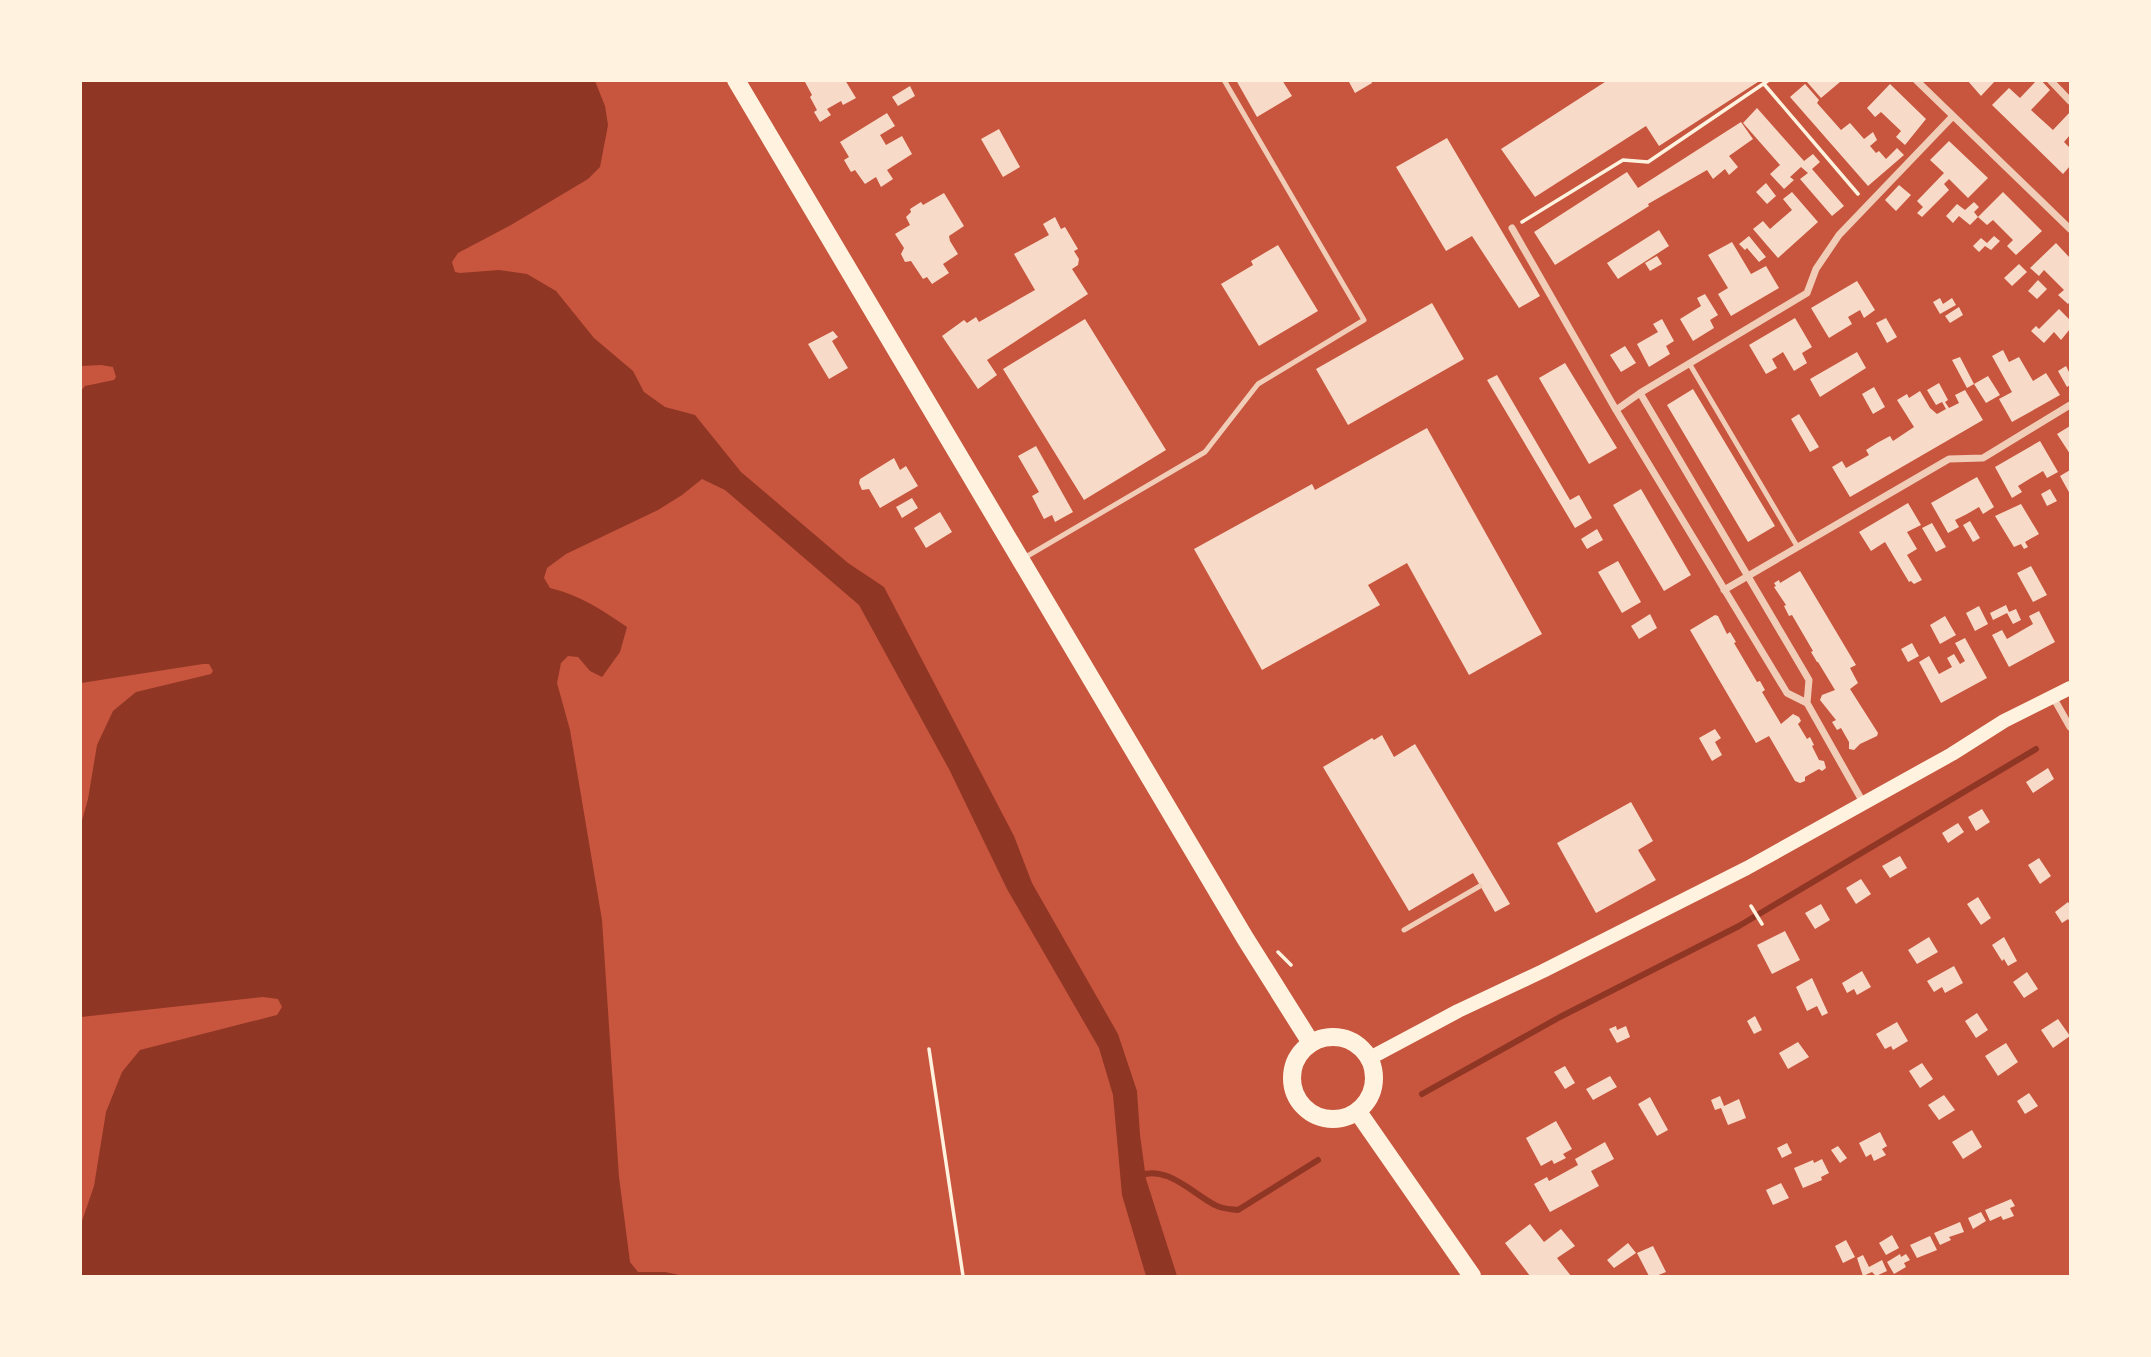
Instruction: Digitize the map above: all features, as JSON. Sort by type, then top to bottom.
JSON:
[{"type":"main road","points":[[736,80],[1245,938],[1311,1043]]},
{"type":"main road","points":[[1370,1058],[1458,1011],[1718,883],[1952,754],[2008,718],[2070,688]]},
{"type":"main road","points":[[1327,1037],[1344,1038],[1359,1045],[1370,1058],[1375,1081],[1367,1103],[1358,1112],[1337,1119],[1326,1119],[1306,1110],[1299,1101],[1294,1091],[1293,1069],[1303,1050],[1311,1043],[1327,1037]]},
{"type":"main road","points":[[1358,1112],[1472,1276]]},
{"type":"street","points":[[1916,80],[2070,229]]},
{"type":"street","points":[[2050,80],[2070,101]]},
{"type":"street","points":[[1616,410],[1807,293],[1816,269],[1839,235],[1953,116]]},
{"type":"street","points":[[1512,229],[1616,410],[1787,694],[1807,703]]},
{"type":"street","points":[[1640,393],[1809,680],[1807,703],[1864,804]]},
{"type":"street","points":[[1724,590],[1797,545],[1949,459],[1983,458],[2070,405]]},
{"type":"street","points":[[2053,697],[2070,727]]},
{"type":"lane","points":[[1021,560],[1205,452],[1258,384],[1364,320],[1224,80]]},
{"type":"lane","points":[[1689,363],[1797,545]]},
{"type":"lane","points":[[1404,930],[1480,886]]},
{"type":"path","points":[[1512,229],[1623,160],[1648,162],[1769,80]]},
{"type":"path","points":[[1764,84],[1868,205]]},
{"type":"path","points":[[1751,906],[1762,923]]},
{"type":"path","points":[[929,1049],[962,1276]]},
{"type":"shaded area","points":[[81,80],[595,81],[605,106],[608,125],[600,167],[588,179],[458,253],[452,262],[455,272],[499,270],[527,274],[556,291],[594,338],[633,371],[644,392],[665,407],[695,415],[741,472],[848,563],[884,587],[1014,836],[1032,883],[1118,1034],[1137,1091],[1146,1179],[1177,1276],[1146,1276],[1122,1195],[1113,1095],[1099,1048],[1007,889],[950,771],[859,605],[725,490],[702,479],[658,510],[566,554],[547,568],[544,578],[550,588],[581,599],[627,627],[620,652],[602,677],[590,671],[578,657],[568,656],[561,663],[557,683],[570,730],[602,920],[619,1177],[630,1262],[638,1272],[665,1272],[684,1276],[81,1276],[81,1224],[94,1186],[106,1112],[122,1072],[140,1050],[277,1015],[282,1007],[278,999],[263,997],[81,1017],[81,824],[97,745],[113,711],[136,692],[211,674],[213,671],[209,664],[203,664],[81,683],[81,391],[85,386],[114,380],[116,377],[113,367],[81,366]]},
{"type":"building","points":[[845,80],[856,98],[843,105],[841,101],[827,109],[831,115],[820,122],[814,112],[817,110],[805,82]]},
{"type":"building","points":[[1236,80],[1282,80],[1292,96],[1257,117]]},
{"type":"building","points":[[1348,80],[1371,80],[1372,83],[1355,93]]},
{"type":"building","points":[[1608,80],[1761,80],[1659,146],[1646,126],[1535,197],[1501,149]]},
{"type":"building","points":[[1967,80],[1996,80],[1981,96]]},
{"type":"building","points":[[2037,80],[2041,80],[2050,90],[2031,110],[2053,130],[2070,112],[2070,135],[2064,142],[2070,148],[2070,166],[2063,174],[1992,105],[2009,88],[2020,98]]},
{"type":"building","points":[[1807,82],[1840,82],[1821,98]]},
{"type":"building","points":[[1805,84],[1819,100],[1817,103],[1841,130],[1850,123],[1864,139],[1873,132],[1877,140],[1870,146],[1886,159],[1897,148],[1904,155],[1868,186],[1790,97]]},
{"type":"building","points":[[1890,84],[1926,119],[1905,145],[1896,137],[1901,131],[1881,112],[1875,117],[1867,108]]},
{"type":"building","points":[[910,86],[915,96],[898,106],[892,97]]},
{"type":"building","points":[[1757,108],[1804,161],[1813,154],[1820,162],[1812,169],[1844,206],[1832,216],[1800,179],[1808,173],[1801,167],[1790,177],[1794,180],[1784,189],[1770,174],[1780,165],[1743,123]]},
{"type":"building","points":[[887,113],[895,126],[880,135],[886,145],[902,136],[912,154],[887,170],[893,179],[881,187],[876,177],[865,184],[855,170],[851,172],[844,160],[849,157],[840,142]]},
{"type":"building","points":[[1741,122],[1753,139],[1729,156],[1738,167],[1729,175],[1725,169],[1713,179],[1707,170],[1648,204],[1649,206],[1555,265],[1534,232],[1627,172],[1638,188]]},
{"type":"building","points":[[999,129],[1020,167],[1003,177],[981,139]]},
{"type":"building","points":[[1447,138],[1540,296],[1519,308],[1472,236],[1446,251],[1396,167]]},
{"type":"building","points":[[1949,141],[1988,178],[1968,198],[1949,179],[1944,184],[1949,190],[1922,217],[1917,213],[1923,207],[1917,201],[1944,173],[1930,160]]},
{"type":"building","points":[[1766,183],[1776,196],[1767,204],[1756,192]]},
{"type":"building","points":[[1899,185],[1911,195],[1896,211],[1885,200]]},
{"type":"building","points":[[1792,192],[1818,222],[1778,258],[1753,229],[1763,221],[1770,229],[1792,210],[1783,199]]},
{"type":"building","points":[[2003,192],[2042,231],[2016,255],[2007,246],[2013,240],[1993,220],[1987,225],[1978,217]]},
{"type":"building","points":[[944,193],[964,226],[949,236],[958,254],[943,264],[949,273],[932,284],[927,277],[923,279],[911,261],[905,262],[901,254],[904,248],[895,234],[910,225],[906,217],[911,212],[910,209]]},
{"type":"building","points":[[1974,202],[1979,207],[1974,212],[1978,217],[1970,225],[1959,216],[1953,223],[1946,216],[1957,204],[1965,210]]},
{"type":"building","points":[[1055,217],[1061,229],[1065,227],[1078,249],[1074,251],[1079,259],[1078,265],[1072,269],[1088,294],[987,360],[997,375],[978,389],[942,336],[964,320],[967,323],[976,317],[979,322],[1035,290],[1014,254],[1049,235],[1043,224]]},
{"type":"building","points":[[1659,230],[1669,246],[1618,279],[1607,263]]},
{"type":"building","points":[[1749,236],[1766,257],[1759,262],[1747,248],[1745,250],[1739,244]]},
{"type":"building","points":[[1994,236],[2000,241],[1991,250],[1985,246],[1979,252],[1973,246],[1981,238],[1987,243]]},
{"type":"building","points":[[1732,242],[1751,274],[1766,266],[1779,288],[1731,316],[1718,294],[1728,288],[1708,255]]},
{"type":"building","points":[[2056,243],[2070,258],[2068,304],[2058,295],[2064,290],[2044,270],[2039,276],[2030,268]]},
{"type":"building","points":[[1278,245],[1318,311],[1259,346],[1221,284],[1253,265],[1251,261]]},
{"type":"building","points":[[1657,256],[1662,264],[1650,271],[1645,263]]},
{"type":"building","points":[[2019,264],[2027,272],[2012,286],[2004,278]]},
{"type":"building","points":[[2038,280],[2047,289],[2037,299],[2028,291]]},
{"type":"building","points":[[1857,281],[1875,310],[1864,318],[1860,310],[1848,317],[1852,324],[1829,338],[1811,308]]},
{"type":"building","points":[[1705,294],[1718,315],[1710,320],[1714,328],[1693,341],[1680,319],[1701,306],[1697,298]]},
{"type":"building","points":[[1940,298],[1943,304],[1952,298],[1956,305],[1940,314],[1933,302]]},
{"type":"building","points":[[1432,303],[1464,359],[1348,425],[1316,369]]},
{"type":"building","points":[[1959,307],[1963,315],[1950,323],[1945,316]]},
{"type":"building","points":[[2059,309],[2070,320],[2070,329],[2061,340],[2054,332],[2044,343],[2031,331],[2036,326],[2039,329]]},
{"type":"building","points":[[1795,318],[1812,347],[1802,353],[1807,363],[1794,371],[1783,352],[1772,359],[1777,368],[1766,374],[1749,345]]},
{"type":"building","points":[[1886,318],[1897,337],[1887,343],[1876,323]]},
{"type":"building","points":[[1085,319],[1166,450],[1084,500],[1003,369]]},
{"type":"building","points":[[1662,319],[1674,341],[1666,346],[1670,354],[1649,367],[1637,344],[1658,332],[1653,324]]},
{"type":"building","points":[[833,331],[838,337],[832,341],[848,368],[829,379],[808,344]]},
{"type":"building","points":[[1625,346],[1636,363],[1621,372],[1610,355]]},
{"type":"building","points":[[2003,350],[2009,362],[2019,357],[2033,381],[2046,373],[2060,395],[2012,422],[1999,399],[2012,392],[1992,356]]},
{"type":"building","points":[[1857,352],[1866,368],[1820,397],[1810,379]]},
{"type":"building","points":[[1960,357],[1974,384],[1967,388],[1952,360]]},
{"type":"building","points":[[1565,363],[1617,448],[1589,464],[1539,378]]},
{"type":"building","points":[[2066,366],[2070,374],[2070,385],[2067,387],[2058,371]]},
{"type":"building","points":[[1497,375],[1570,500],[1579,495],[1592,518],[1575,528],[1487,380]]},
{"type":"building","points":[[1988,376],[2000,395],[1986,403],[1974,384]]},
{"type":"building","points":[[1939,383],[1949,408],[1959,403],[1955,395],[1965,390],[1983,420],[1850,497],[1832,467],[1842,461],[1846,468],[1869,455],[1866,450],[1877,443],[1890,436],[1893,441],[1914,427],[1897,400],[1907,394],[1909,398],[1920,391],[1937,414],[1946,409],[1942,402],[1936,405],[1927,390]]},
{"type":"building","points":[[1874,387],[1885,407],[1873,414],[1862,394]]},
{"type":"building","points":[[1693,389],[1775,526],[1748,542],[1667,405]]},
{"type":"building","points":[[1799,414],[1819,447],[1810,452],[1791,419]]},
{"type":"building","points":[[2070,426],[2070,454],[2057,434]]},
{"type":"building","points":[[1427,428],[1542,634],[1469,675],[1407,563],[1368,585],[1380,605],[1262,670],[1194,549],[1312,484],[1315,490]]},
{"type":"building","points":[[2040,441],[2058,472],[2047,478],[2043,471],[2018,486],[2022,492],[2012,498],[1995,467]]},
{"type":"building","points":[[1036,446],[1073,512],[1055,522],[1052,515],[1044,519],[1032,496],[1039,492],[1018,456]]},
{"type":"building","points":[[894,458],[900,470],[906,466],[918,486],[880,508],[869,489],[862,490],[860,479]]},
{"type":"building","points":[[2070,470],[2070,494],[2060,476]]},
{"type":"building","points":[[1977,477],[1994,507],[1983,514],[1979,507],[1955,520],[1959,527],[1948,533],[1931,503]]},
{"type":"building","points":[[1641,489],[1691,575],[1664,591],[1613,505]]},
{"type":"building","points":[[2050,489],[2057,501],[2047,506],[2041,494]]},
{"type":"building","points":[[912,498],[918,508],[902,518],[896,507]]},
{"type":"building","points":[[1908,503],[1921,525],[1907,532],[1917,549],[1907,555],[1922,580],[1914,584],[1909,582],[1885,542],[1871,551],[1859,532]]},
{"type":"building","points":[[2021,504],[2039,534],[2025,542],[2028,547],[2024,549],[2021,544],[2014,547],[1995,516]]},
{"type":"building","points":[[940,512],[952,532],[926,548],[914,528]]},
{"type":"building","points":[[1970,521],[1980,538],[1973,542],[1963,525]]},
{"type":"building","points":[[1932,523],[1946,547],[1936,552],[1922,528]]},
{"type":"building","points":[[1597,529],[1603,540],[1587,549],[1581,539]]},
{"type":"building","points":[[1618,561],[1641,602],[1622,613],[1598,572]]},
{"type":"building","points":[[2031,566],[2047,595],[2033,602],[2017,573]]},
{"type":"building","points":[[1800,571],[1856,665],[1850,668],[1858,683],[1850,689],[1878,733],[1854,750],[1849,749],[1849,742],[1841,728],[1837,730],[1832,722],[1836,720],[1820,700],[1822,695],[1835,690],[1774,587],[1774,583],[1779,580],[1780,583]]},
{"type":"building","points":[[2006,605],[2009,612],[2016,609],[2021,620],[2013,624],[2007,613],[1993,620],[1990,613]]},
{"type":"building","points":[[1979,606],[1988,624],[1975,631],[1966,613]]},
{"type":"building","points":[[2039,611],[2055,642],[2009,667],[1992,635],[2002,630],[2007,639],[2033,624],[2029,616]]},
{"type":"building","points":[[1650,614],[1657,628],[1639,639],[1631,626]]},
{"type":"building","points":[[1715,615],[1727,634],[1730,632],[1757,682],[1760,681],[1765,690],[1762,692],[1781,724],[1793,714],[1799,717],[1801,721],[1798,724],[1807,739],[1810,737],[1819,760],[1824,761],[1826,768],[1822,771],[1819,769],[1800,783],[1795,781],[1769,736],[1756,743],[1690,630]]},
{"type":"building","points":[[1945,616],[1956,635],[1940,644],[1930,625]]},
{"type":"building","points":[[1965,638],[1987,678],[1941,703],[1919,662],[1929,656],[1939,674],[1952,667],[1947,658],[1954,654],[1960,664],[1965,661],[1955,643]]},
{"type":"building","points":[[1912,643],[1919,656],[1908,662],[1901,649]]},
{"type":"building","points":[[1715,729],[1721,738],[1715,742],[1722,755],[1712,761],[1699,738]]},
{"type":"building","points":[[1382,735],[1394,757],[1415,744],[1510,904],[1495,912],[1473,873],[1409,911],[1323,767],[1372,738],[1374,740]]},
{"type":"building","points":[[2048,768],[2054,779],[2033,793],[2026,782]]},
{"type":"building","points":[[1631,802],[1653,841],[1638,850],[1656,880],[1596,913],[1557,843]]},
{"type":"building","points":[[1982,809],[1990,822],[1976,831],[1968,817]]},
{"type":"building","points":[[1958,823],[1964,832],[1948,843],[1942,833]]},
{"type":"building","points":[[1900,856],[1907,868],[1890,878],[1882,866]]},
{"type":"building","points":[[2039,858],[2051,876],[2040,884],[2028,865]]},
{"type":"building","points":[[1861,879],[1871,894],[1856,904],[1846,888]]},
{"type":"building","points":[[1978,897],[1991,918],[1981,925],[1967,904]]},
{"type":"building","points":[[2068,902],[2070,922],[2068,919],[2062,923],[2055,912]]},
{"type":"building","points":[[1821,904],[1830,920],[1815,929],[1805,913]]},
{"type":"building","points":[[1785,931],[1800,960],[1772,974],[1757,945]]},
{"type":"building","points":[[1929,937],[1938,952],[1917,964],[1908,950]]},
{"type":"building","points":[[2004,937],[2017,961],[2008,966],[1992,945]]},
{"type":"building","points":[[1954,966],[1963,983],[1945,993],[1942,987],[1934,992],[1927,981]]},
{"type":"building","points":[[1862,971],[1871,987],[1857,995],[1854,989],[1847,993],[1842,983]]},
{"type":"building","points":[[2027,972],[2038,989],[2024,998],[2013,982]]},
{"type":"building","points":[[1812,978],[1828,1013],[1822,1016],[1817,1006],[1807,1011],[1796,987]]},
{"type":"building","points":[[1977,1013],[1988,1030],[1976,1038],[1965,1021]]},
{"type":"building","points":[[1755,1016],[1762,1030],[1754,1034],[1747,1021]]},
{"type":"building","points":[[2058,1019],[2070,1036],[2053,1048],[2041,1030]]},
{"type":"building","points":[[1897,1022],[1908,1041],[1893,1050],[1891,1046],[1885,1049],[1876,1034]]},
{"type":"building","points":[[1616,1026],[1617,1030],[1626,1026],[1630,1037],[1617,1043],[1609,1029]]},
{"type":"building","points":[[1798,1042],[1809,1057],[1788,1069],[1779,1053]]},
{"type":"building","points":[[2006,1043],[2018,1062],[1998,1076],[1985,1056]]},
{"type":"building","points":[[1922,1063],[1933,1079],[1920,1088],[1909,1071]]},
{"type":"building","points":[[1565,1066],[1575,1083],[1565,1089],[1554,1072]]},
{"type":"building","points":[[1610,1076],[1617,1087],[1593,1100],[1586,1089]]},
{"type":"building","points":[[2029,1093],[2038,1106],[2025,1114],[2017,1101]]},
{"type":"building","points":[[1944,1095],[1955,1110],[1939,1120],[1928,1105]]},
{"type":"building","points":[[1720,1096],[1724,1106],[1739,1099],[1746,1118],[1728,1125],[1721,1108],[1715,1110],[1711,1100]]},
{"type":"building","points":[[1650,1097],[1668,1130],[1657,1136],[1638,1104]]},
{"type":"building","points":[[1556,1121],[1572,1149],[1563,1154],[1566,1158],[1554,1164],[1552,1160],[1541,1166],[1526,1138]]},
{"type":"building","points":[[1972,1130],[1982,1147],[1963,1159],[1952,1142]]},
{"type":"building","points":[[1880,1132],[1887,1146],[1882,1149],[1886,1155],[1874,1161],[1871,1154],[1866,1157],[1859,1143]]},
{"type":"building","points":[[1605,1142],[1614,1159],[1591,1171],[1599,1186],[1550,1212],[1534,1184],[1547,1177],[1549,1181],[1578,1165],[1575,1159]]},
{"type":"building","points":[[1787,1143],[1792,1153],[1782,1158],[1777,1148]]},
{"type":"building","points":[[1838,1146],[1847,1158],[1840,1163],[1831,1150]]},
{"type":"building","points":[[1822,1159],[1829,1173],[1821,1177],[1822,1180],[1803,1188],[1794,1168]]},
{"type":"building","points":[[1781,1183],[1789,1198],[1773,1205],[1766,1190]]},
{"type":"building","points":[[2011,1199],[2015,1206],[2010,1208],[2014,1216],[2003,1220],[2001,1216],[1990,1221],[1985,1210]]},
{"type":"building","points":[[1981,1212],[1986,1221],[1973,1229],[1968,1218]]},
{"type":"building","points":[[1960,1222],[1964,1232],[1949,1237],[1951,1240],[1940,1245],[1934,1233]]},
{"type":"building","points":[[1530,1224],[1544,1242],[1561,1229],[1575,1246],[1557,1258],[1571,1276],[1530,1276],[1505,1243]]},
{"type":"building","points":[[1892,1235],[1899,1248],[1886,1255],[1879,1243]]},
{"type":"building","points":[[1930,1236],[1937,1250],[1917,1258],[1910,1245]]},
{"type":"building","points":[[1846,1240],[1855,1257],[1843,1263],[1835,1246]]},
{"type":"building","points":[[1628,1243],[1636,1253],[1614,1268],[1607,1260]]},
{"type":"building","points":[[1653,1246],[1666,1272],[1649,1276],[1637,1253]]},
{"type":"building","points":[[1900,1254],[1901,1257],[1906,1254],[1910,1260],[1904,1263],[1906,1267],[1894,1274],[1887,1262]]},
{"type":"building","points":[[1863,1255],[1869,1267],[1882,1260],[1887,1271],[1876,1276],[1872,1272],[1863,1276],[1857,1258]]},
{"type":"waterway","points":[[1422,1094],[1560,1017],[1739,926],[2036,749]]},
{"type":"waterway","points":[[1138,1176],[1148,1173],[1169,1177],[1218,1206],[1238,1210],[1318,1160]]}]
